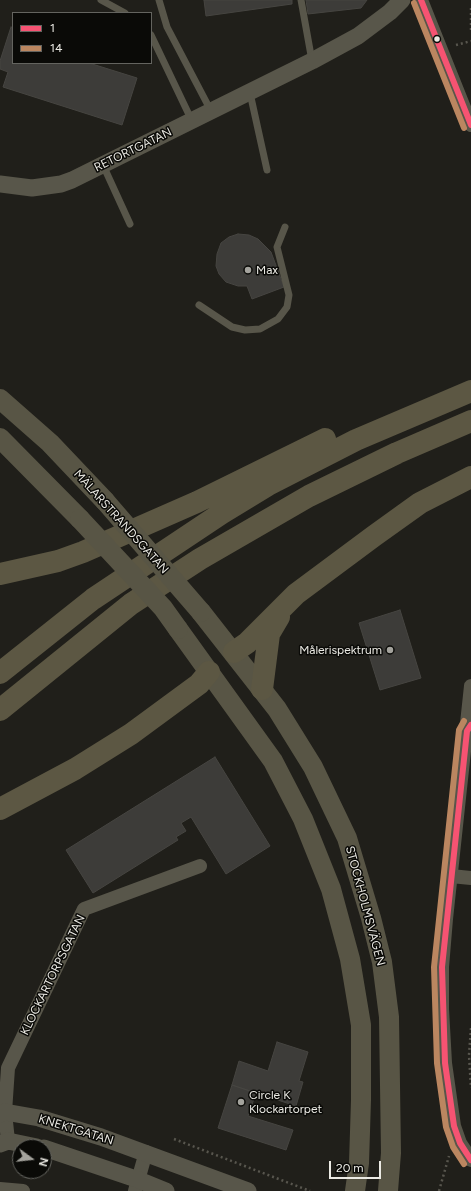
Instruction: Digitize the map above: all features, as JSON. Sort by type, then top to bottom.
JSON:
[{"type":"highway","points":[[0,673],[93,599],[222,513],[268,485],[356,440],[471,391]]},
{"type":"highway","points":[[0,710],[131,604],[200,559],[309,496],[397,453],[471,422]]},
{"type":"highway","points":[[0,574],[58,561],[83,552],[204,499],[327,438],[356,440]]},
{"type":"highway","points":[[234,652],[247,643],[287,603],[308,585],[420,503],[471,477]]},
{"type":"highway","points":[[262,689],[269,634],[287,603]]},
{"type":"highway","points":[[0,809],[75,769],[132,734],[199,684],[209,672]]},
{"type":"main road","name":"MÄLARSTRANDSGATAN","points":[[0,399],[50,443],[105,501],[234,652]]},
{"type":"main road","points":[[0,438],[80,519],[163,608],[274,761],[303,818],[331,889],[350,959],[361,1025],[361,1108],[359,1163],[355,1191]]},
{"type":"main road","points":[[209,672],[234,652]]},
{"type":"main road","name":"STOCKHOLMSVÄGEN","points":[[234,652],[277,709],[313,767],[347,838],[373,925],[382,962],[389,1017],[391,1153],[388,1191]]},
{"type":"street","name":"RETORTGATAN","points":[[0,184],[32,188],[61,184],[103,165],[312,61],[358,36],[390,12],[402,0]]},
{"type":"street","points":[[421,0],[471,125]]},
{"type":"street","points":[[471,686],[469,728],[451,876],[442,967],[442,1009],[446,1063],[454,1126],[460,1143],[471,1160]]},
{"type":"street","name":"KLOCKARTORPSGATAN","points":[[4,1143],[3,1113],[8,1068],[84,909],[200,866]]},
{"type":"street","points":[[451,876],[471,878]]},
{"type":"street","name":"KNEKTGATAN","points":[[3,1113],[39,1118],[146,1152],[248,1191]]},
{"type":"street","points":[[52,1151],[137,1185],[166,1191]]},
{"type":"street","points":[[137,1185],[146,1152]]},
{"type":"street","points":[[0,1189],[23,1191]]},
{"type":"lane","points":[[100,0],[123,12]]},
{"type":"lane","points":[[159,0],[167,27],[211,112]]},
{"type":"lane","points":[[300,0],[312,61]]},
{"type":"lane","points":[[152,37],[192,121]]},
{"type":"lane","points":[[250,92],[267,170]]},
{"type":"lane","points":[[103,165],[130,224]]},
{"type":"lane","points":[[199,305],[232,327],[245,330],[260,329],[278,319],[287,307],[289,295],[277,247],[285,227]]},
{"type":"path","points":[[471,8],[471,32]]},
{"type":"path","points":[[452,46],[471,41]]},
{"type":"path","points":[[471,1028],[469,1055],[471,1088]]},
{"type":"path","points":[[174,1139],[310,1191]]},
{"type":"building","points":[[204,0],[292,0],[292,4],[206,16]]},
{"type":"building","points":[[306,0],[367,0],[361,8],[308,14]]},
{"type":"building","points":[[11,27],[12,64],[92,64],[137,78],[122,125],[3,87],[8,72],[0,69],[0,61]]},
{"type":"building","name":"Max","points":[[238,234],[249,235],[258,239],[271,252],[284,287],[252,299],[247,286],[238,286],[226,282],[219,274],[216,266],[217,254],[221,243],[229,237]]},
{"type":"building","name":"Målerispektrum","points":[[400,610],[421,678],[380,690],[359,623]]},
{"type":"building","points":[[215,757],[270,846],[226,874],[191,817],[181,823],[186,831],[176,837],[178,840],[93,893],[66,850]]},
{"type":"building","points":[[277,1042],[308,1052],[299,1081],[303,1082],[296,1106],[232,1085],[239,1061],[268,1071]]},
{"type":"building","points":[[232,1085],[256,1093],[248,1116],[293,1130],[286,1150],[218,1128]]},
{"type":"transit line","name":"1","points":[[421,0],[471,125]]},
{"type":"transit line","name":"14","points":[[414,3],[464,128]]},
{"type":"transit line","name":"14","points":[[464,721],[459,730],[434,967],[437,1063],[446,1127],[453,1147],[464,1164]]},
{"type":"transit line","name":"1","points":[[471,725],[467,731],[442,967],[445,1063],[454,1126],[460,1143],[471,1160]]},
{"type":"place","name":"Max","points":[[248,270]]},
{"type":"place","name":"Målerispektrum","points":[[390,650]]},
{"type":"place","name":"Circle K Klockartorpet","points":[[241,1102]]}]
